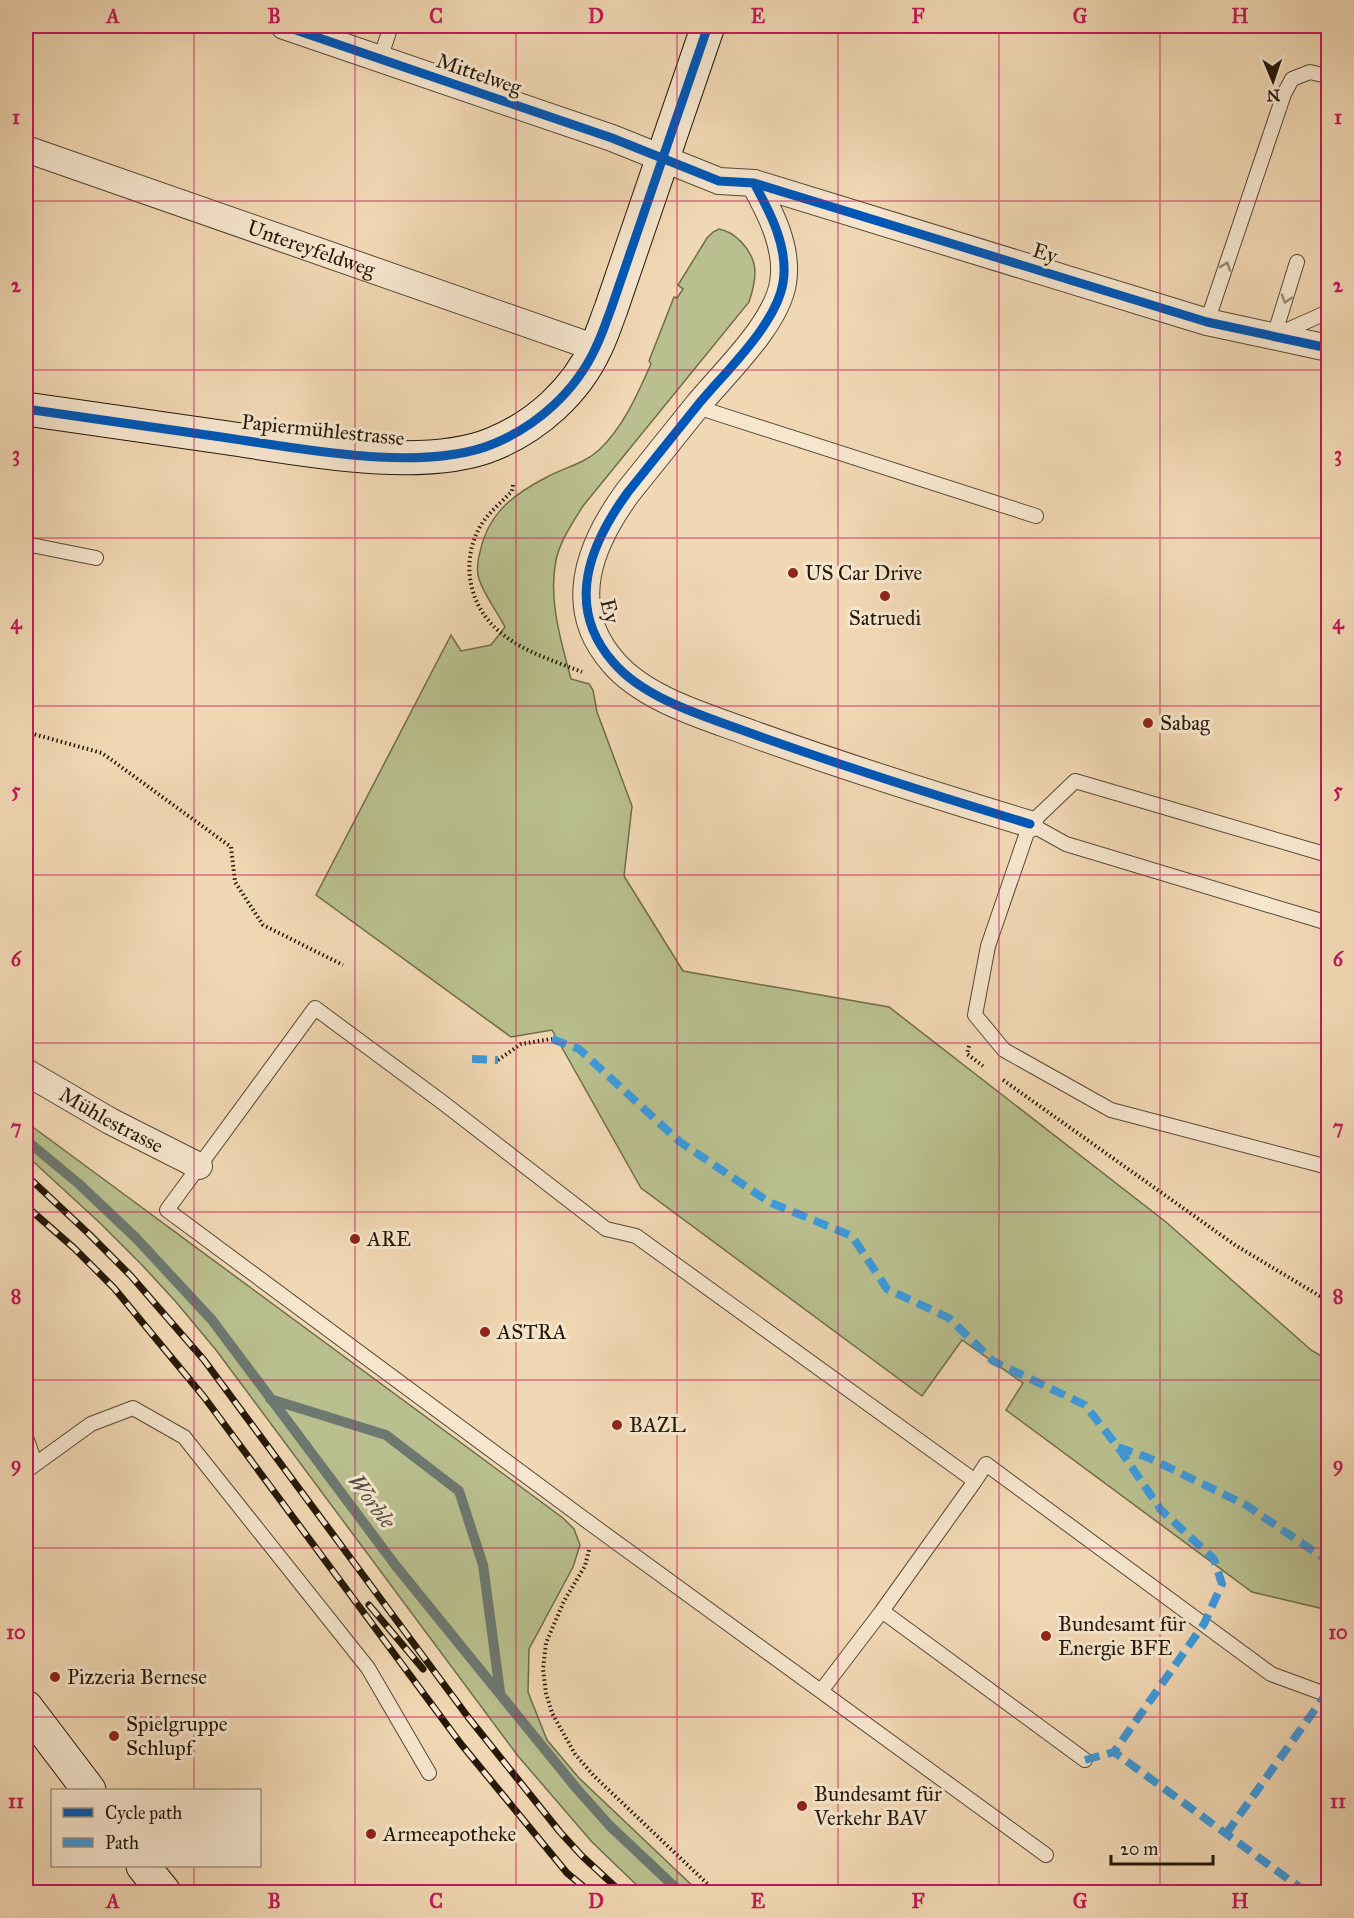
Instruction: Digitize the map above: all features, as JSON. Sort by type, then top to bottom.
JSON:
[{"type":"main road","name":"Papiermühlestrasse","points":[[26,409],[328,452],[381,456],[452,454],[475,450],[492,445],[518,432],[567,392],[596,348],[708,26]]},
{"type":"main road","points":[[26,1707],[88,1789]]},
{"type":"main road","points":[[144,1867],[164,1893]]},
{"type":"street","name":"Mittelweg","points":[[284,26],[612,138],[663,158]]},
{"type":"street","name":"Untereyfeldweg","points":[[26,149],[596,348]]},
{"type":"street","name":"Ey","points":[[663,158],[718,180],[754,183],[1207,322],[1329,348]]},
{"type":"street","name":"Ey","points":[[754,183],[770,213],[783,254],[783,283],[777,302],[767,320],[610,517],[592,554],[587,582],[589,610],[600,644],[627,677],[693,711],[898,784],[1030,824]]},
{"type":"street","name":"Mühlestrasse","points":[[26,1072],[110,1121],[199,1166]]},
{"type":"lane","points":[[380,59],[391,26]]},
{"type":"lane","points":[[1207,322],[1284,94],[1292,79],[1310,72],[1327,76],[1329,79]]},
{"type":"lane","points":[[1274,336],[1297,262]]},
{"type":"lane","points":[[1274,336],[1329,312]]},
{"type":"lane","points":[[697,407],[1036,516]]},
{"type":"lane","points":[[26,544],[96,558]]},
{"type":"lane","points":[[1329,855],[1075,781],[1030,824],[988,946],[975,1016],[1004,1050],[1111,1110],[1329,1167]]},
{"type":"lane","points":[[1030,824],[1076,847],[1329,923]]},
{"type":"lane","points":[[975,1481],[636,1236],[606,1229],[442,1102],[315,1008],[167,1210],[586,1521],[1046,1855]]},
{"type":"lane","points":[[26,1437],[30,1467],[92,1424],[133,1408],[184,1437],[368,1668],[429,1773]]},
{"type":"lane","points":[[821,1691],[882,1611],[986,1464],[1271,1674],[1329,1695]]},
{"type":"lane","points":[[882,1611],[1085,1760]]},
{"type":"path","points":[[513,485],[513,491],[483,523],[474,542],[470,573],[472,593],[488,620],[500,633],[518,645],[584,673]]},
{"type":"path","points":[[26,732],[102,753],[231,847],[235,882],[262,924],[343,965]]},
{"type":"path","points":[[975,1016],[967,1054],[986,1068]]},
{"type":"path","points":[[498,1060],[520,1044],[552,1039]]},
{"type":"path","points":[[996,1075],[1235,1245],[1329,1301]]},
{"type":"path","points":[[586,1521],[588,1559],[554,1622],[543,1657],[546,1693],[552,1713],[575,1754],[594,1776],[716,1893]]},
{"type":"green space","points":[[719,229],[736,237],[752,258],[755,278],[749,302],[583,506],[564,539],[556,560],[555,605],[571,679],[589,684],[593,690],[597,712],[632,806],[624,876],[683,971],[889,1007],[1166,1222],[1311,1350],[1328,1360],[1328,1610],[1252,1592],[1006,1410],[1023,1383],[962,1340],[922,1396],[641,1188],[552,1030],[511,1037],[316,895],[451,635],[461,651],[491,645],[505,627],[478,576],[479,555],[489,526],[513,498],[547,477],[593,455],[616,431],[651,364],[649,361],[674,297],[677,298],[683,289],[678,285],[707,238]]},
{"type":"green space","points":[[26,1122],[563,1518],[574,1529],[580,1545],[573,1567],[529,1649],[528,1692],[547,1740],[579,1778],[699,1892],[644,1892],[592,1842],[518,1756],[216,1350],[142,1265],[26,1155]]},
{"type":"waterway","name":"Worble","points":[[26,1140],[79,1184],[136,1238],[212,1320],[396,1566],[577,1789],[610,1826],[680,1892]]},
{"type":"waterway","points":[[270,1399],[386,1435],[459,1491],[483,1565],[500,1692]]},
{"type":"railway","points":[[26,1175],[131,1276],[204,1360],[468,1717],[560,1832],[621,1892]]},
{"type":"railway","points":[[26,1206],[74,1248],[114,1288],[204,1397],[461,1744],[567,1873],[590,1892]]},
{"type":"railway","points":[[369,1605],[423,1669]]},
{"type":"marked path","points":[[552,1039],[579,1049],[680,1142],[769,1202],[852,1236],[887,1289],[949,1318],[993,1361],[1085,1405],[1118,1447],[1161,1510],[1214,1559],[1222,1584],[1204,1624],[1114,1752]]},
{"type":"marked path","points":[[472,1059],[498,1060]]},
{"type":"marked path","points":[[1118,1447],[1149,1458],[1246,1505],[1328,1561]]},
{"type":"marked path","points":[[1226,1834],[1326,1694]]},
{"type":"marked path","points":[[1085,1760],[1114,1752],[1306,1892]]},
{"type":"cycle path","points":[[284,26],[612,138],[719,181],[754,183],[1207,322],[1328,348]]},
{"type":"cycle path","points":[[26,409],[291,448],[362,456],[398,458],[465,453],[509,436],[540,417],[554,405],[578,378],[596,347],[708,26]]},
{"type":"cycle path","points":[[754,183],[772,218],[781,244],[784,270],[778,299],[760,332],[748,348],[697,406],[614,512],[594,554],[588,576],[586,597],[589,619],[598,641],[626,675],[642,687],[678,706],[822,758],[1030,824]]},
{"type":"place","name":"US Car Drive","points":[[793,573]]},
{"type":"place","name":"Satruedi","points":[[885,596]]},
{"type":"place","name":"Sabag","points":[[1148,723]]},
{"type":"place","name":"ARE","points":[[355,1239]]},
{"type":"place","name":"ASTRA","points":[[485,1332]]},
{"type":"place","name":"BAZL","points":[[617,1425]]},
{"type":"place","name":"Bundesamt für Energie BFE","points":[[1046,1636]]},
{"type":"place","name":"Pizzeria Bernese","points":[[55,1677]]},
{"type":"place","name":"Spielgruppe Schlupf","points":[[114,1736]]},
{"type":"place","name":"Bundesamt für Verkehr BAV","points":[[802,1806]]},
{"type":"place","name":"Armeeapotheke","points":[[371,1834]]}]
